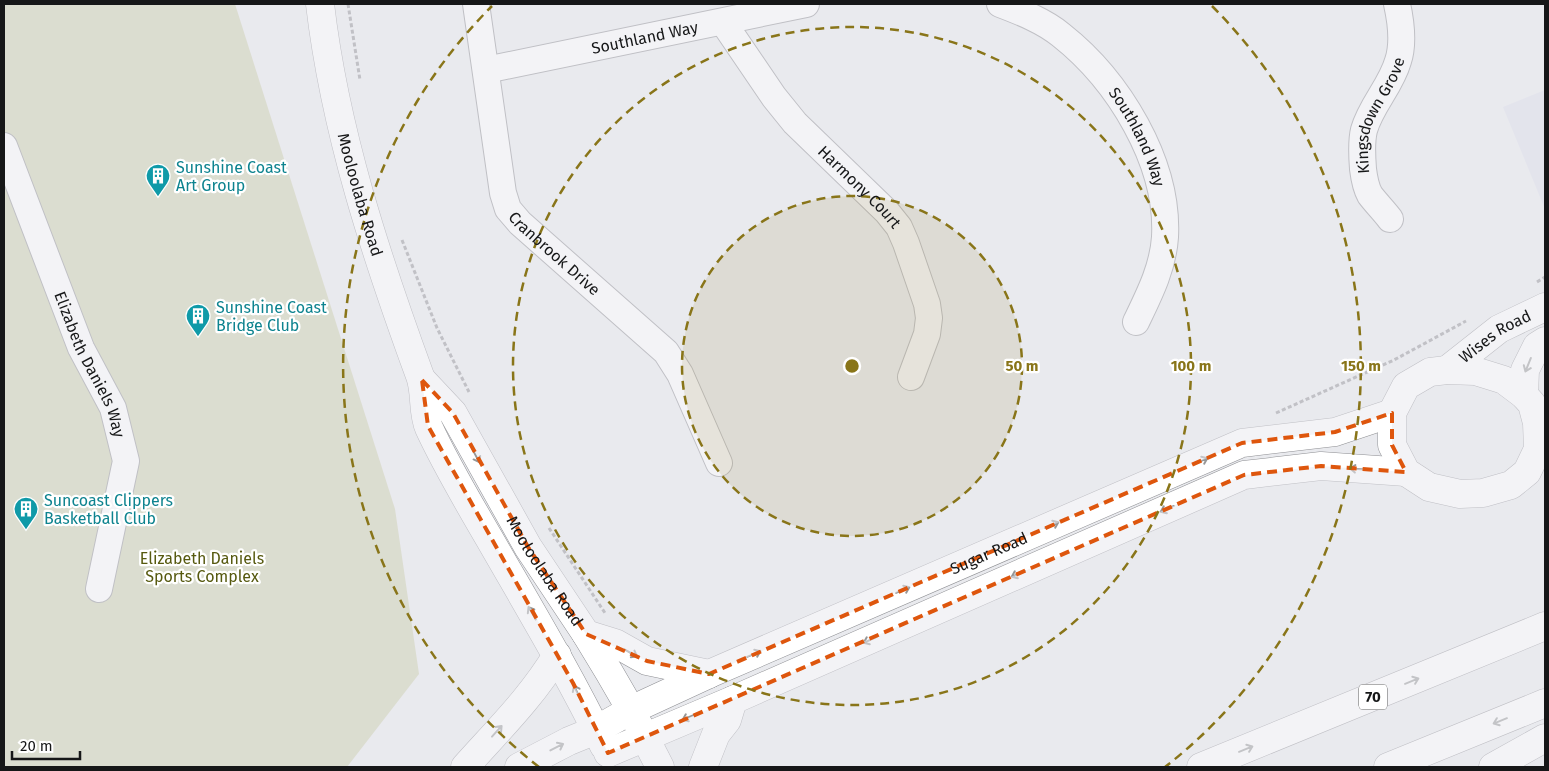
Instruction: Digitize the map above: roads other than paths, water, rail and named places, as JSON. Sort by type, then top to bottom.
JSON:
[{"type":"main road","name":"Mooloolaba Road","points":[[320,4],[326,53],[350,163],[398,316],[422,380],[428,426],[470,504],[573,683],[606,750]]},
{"type":"main road","name":"Wises Road","points":[[1447,370],[1537,297]]},
{"type":"main road","name":"Wises Road","points":[[1524,395],[1525,370],[1537,346],[1545,341]]},
{"type":"main road","points":[[1511,485],[1527,472],[1538,449],[1541,426],[1532,404],[1524,395],[1504,380],[1476,371],[1447,370],[1430,372],[1406,386],[1392,413],[1392,445],[1406,472],[1429,487],[1460,494],[1483,493],[1511,485],[1545,482]]},
{"type":"main road","name":"Mooloolaba Road","points":[[422,380],[453,413],[528,548],[586,634],[631,710],[660,767]]},
{"type":"main road","name":"Sugar Road","points":[[606,750],[631,710],[709,674],[1242,443],[1334,432],[1392,413]]},
{"type":"main road","name":"Sugar Road","points":[[606,750],[646,737],[733,700],[1244,475],[1320,466],[1406,472]]},
{"type":"main road","name":"70","points":[[1201,767],[1545,626]]},
{"type":"main road","points":[[586,634],[615,643],[647,660],[661,665],[709,674]]},
{"type":"main road","points":[[465,767],[530,695],[556,655]]},
{"type":"main road","points":[[702,767],[716,734],[727,720],[733,700]]},
{"type":"main road","points":[[1388,767],[1545,703]]},
{"type":"main road","points":[[1493,767],[1545,738]]},
{"type":"main road","points":[[519,767],[569,741],[606,750]]},
{"type":"street","name":"Cranbrook Drive","points":[[476,4],[503,193],[508,209],[520,223],[666,352],[680,374],[719,463]]},
{"type":"street","name":"Southland Way","points":[[486,70],[806,4]]},
{"type":"street","name":"Southland Way","points":[[1000,4],[1024,14],[1060,34],[1090,61],[1121,98],[1141,134],[1164,201],[1165,238],[1157,277],[1136,322]]},
{"type":"street","name":"Kingsdown Grove","points":[[1390,218],[1370,194],[1364,177],[1362,144],[1364,131],[1370,116],[1393,75],[1399,60],[1401,30],[1397,4]]},
{"type":"street","name":"Harmony Court","points":[[723,22],[774,97],[795,123],[887,212],[899,227],[927,304],[929,318],[928,334],[911,377]]},
{"type":"street","name":"Elizabeth Daniels Way","points":[[4,146],[81,348],[113,408],[126,461],[99,589]]},
{"type":"place","name":"Sunshine Coast Art Group","points":[[158,197]]},
{"type":"place","name":"Sunshine Coast Bridge Club","points":[[198,337]]},
{"type":"place","name":"Suncoast Clippers Basketball Club","points":[[26,530]]},
{"type":"park label","name":"Elizabeth Daniels Sports Complex","points":[[202,567]]}]
